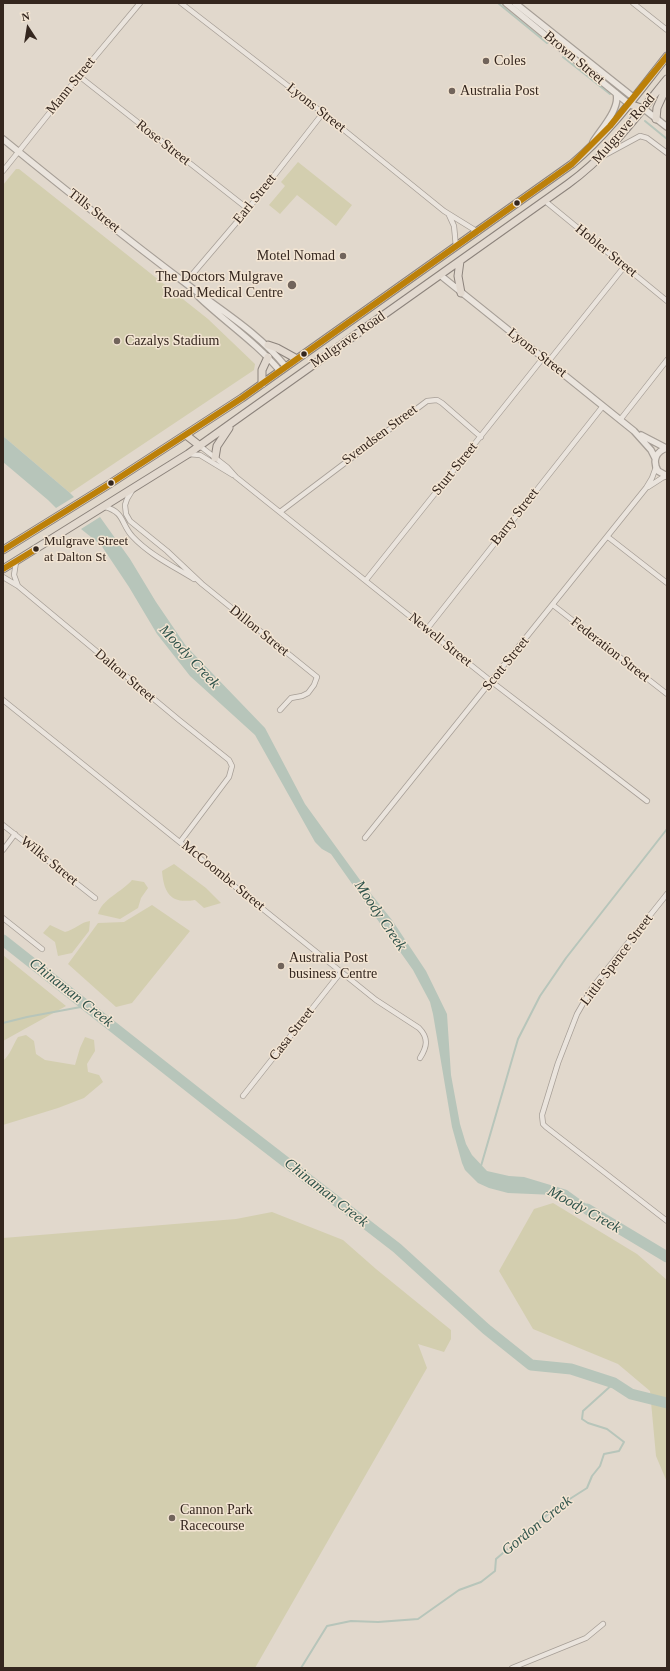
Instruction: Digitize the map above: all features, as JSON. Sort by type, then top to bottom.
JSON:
[{"type":"main road","name":"Mulgrave Road","points":[[3,550],[95,494],[262,384],[567,168],[590,149],[632,101],[667,56]]},
{"type":"main road","name":"Mulgrave Road","points":[[3,570],[200,446],[580,176],[601,157],[644,109],[667,79]]},
{"type":"main road","points":[[656,119],[657,108],[667,86]]},
{"type":"main road","name":"Brown Street","points":[[632,101],[644,109]]},
{"type":"main road","points":[[460,261],[458,276],[461,293]]},
{"type":"main road","points":[[430,265],[440,275]]},
{"type":"main road","points":[[268,345],[278,348],[298,359]]},
{"type":"main road","points":[[262,384],[262,370],[268,357]]},
{"type":"main road","points":[[283,369],[291,380]]},
{"type":"main road","points":[[215,458],[217,446],[231,424]]},
{"type":"main road","points":[[186,435],[200,446]]},
{"type":"street","name":"Mann Street","points":[[3,171],[140,3]]},
{"type":"street","name":"Lyons Street","points":[[181,3],[323,113],[449,215],[478,232]]},
{"type":"street","name":"Brown Street","points":[[506,3],[615,93],[632,101]]},
{"type":"street","name":"Brown Street","points":[[515,3],[632,101]]},
{"type":"street","points":[[633,3],[667,30]]},
{"type":"street","name":"Rose Street","points":[[79,76],[248,209]]},
{"type":"street","points":[[590,149],[600,130],[613,112],[617,100],[615,93]]},
{"type":"street","name":"Brown Street","points":[[644,109],[667,127]]},
{"type":"street","name":"Earl Street","points":[[185,283],[248,209],[323,113]]},
{"type":"street","points":[[601,157],[637,137],[645,137],[667,153]]},
{"type":"street","name":"Tills Street","points":[[3,139],[185,283],[230,315],[268,345],[283,369]]},
{"type":"street","name":"Hobler Street","points":[[545,201],[667,301]]},
{"type":"street","points":[[449,215],[454,226],[456,247]]},
{"type":"street","name":"Sturt Street","points":[[366,580],[481,437],[624,267]]},
{"type":"street","name":"Lyons Street","points":[[440,275],[634,431],[658,446],[666,448]]},
{"type":"street","name":"Tills Street","points":[[185,283],[210,308],[252,341],[283,369]]},
{"type":"street","points":[[620,420],[667,360]]},
{"type":"street","name":"Svendsen Street","points":[[280,512],[427,401],[437,400],[442,403],[481,437]]},
{"type":"street","name":"Barry Street","points":[[427,629],[603,406]]},
{"type":"street","name":"Lyons Street","points":[[634,431],[651,450],[655,458]]},
{"type":"street","name":"Newell Street","points":[[200,446],[236,477],[492,682],[647,801]]},
{"type":"street","points":[[666,448],[659,452],[655,458],[656,467],[661,474],[667,476]]},
{"type":"street","name":"Newell Street","points":[[188,454],[200,456],[236,477]]},
{"type":"street","name":"Scott Street","points":[[365,838],[608,537],[646,488],[656,467]]},
{"type":"street","name":"Scott Street","points":[[646,488],[667,476]]},
{"type":"street","name":"Dillon Street","points":[[133,489],[127,499],[125,509],[129,520],[167,551],[202,584],[317,677],[313,687],[308,693],[291,698],[280,710]]},
{"type":"street","name":"Dillon Street","points":[[105,507],[114,510],[120,515],[129,533],[135,540],[158,557],[202,584]]},
{"type":"street","points":[[129,533],[133,528],[137,527]]},
{"type":"street","points":[[608,537],[667,583]]},
{"type":"street","points":[[16,562],[14,575],[18,586]]},
{"type":"street","name":"Dalton Street","points":[[3,577],[18,586],[178,720],[229,760],[232,766],[229,777],[180,842]]},
{"type":"street","name":"Federation Street","points":[[553,605],[667,694]]},
{"type":"street","name":"McCoombe Street","points":[[3,700],[376,1000],[422,1031],[426,1049],[420,1058]]},
{"type":"street","name":"Wilks Street","points":[[3,825],[95,898]]},
{"type":"street","points":[[3,850],[15,834]]},
{"type":"street","name":"Little Spence Street","points":[[667,894],[592,988],[577,1014],[558,1062],[544,1107],[542,1120],[546,1127],[667,1221]]},
{"type":"street","points":[[3,918],[42,948]]},
{"type":"street","name":"Casa Street","points":[[243,1096],[341,972]]},
{"type":"street","points":[[512,1668],[586,1638],[603,1624]]},
{"type":"shaded area","points":[[298,162],[352,205],[336,226],[297,195],[280,214],[269,205],[285,186],[281,182]]},
{"type":"shaded area","name":"Cazalys Stadium","points":[[16,169],[19,169],[208,319],[255,364],[254,370],[70,493],[3,436],[3,185]]},
{"type":"shaded area","points":[[174,864],[206,888],[221,903],[204,908],[195,900],[180,900],[170,896],[165,886],[162,871]]},
{"type":"shaded area","points":[[132,880],[144,882],[148,888],[141,898],[138,908],[120,919],[98,914],[100,909],[108,900]]},
{"type":"shaded area","points":[[152,905],[190,931],[132,1003],[116,1007],[68,964],[98,923],[124,922]]},
{"type":"shaded area","points":[[90,921],[89,931],[72,953],[58,956],[55,942],[43,933],[50,925],[65,932]]},
{"type":"shaded area","points":[[3,955],[66,1006],[3,1041]]},
{"type":"shaded area","points":[[26,1035],[34,1041],[36,1054],[45,1060],[75,1065],[85,1037],[94,1040],[95,1051],[87,1064],[88,1072],[99,1075],[103,1082],[84,1098],[58,1108],[3,1125],[3,1061],[10,1053],[18,1037]]},
{"type":"shaded area","points":[[553,1203],[637,1254],[667,1280],[667,1482],[656,1456],[650,1391],[618,1364],[533,1329],[499,1271],[534,1209]]},
{"type":"shaded area","name":"Cannon Park Racecourse","points":[[272,1212],[343,1240],[451,1330],[451,1339],[444,1352],[418,1344],[427,1368],[255,1668],[3,1668],[3,1238],[236,1219]]},
{"type":"water","points":[[3,436],[74,497],[56,508],[3,462]]},
{"type":"water","points":[[100,517],[130,559],[156,602],[186,646],[265,728],[305,804],[360,880],[392,920],[426,971],[447,1014],[451,1075],[460,1124],[466,1144],[472,1155],[487,1171],[509,1176],[524,1177],[567,1190],[596,1211],[600,1216],[555,1195],[508,1193],[489,1188],[478,1183],[465,1170],[452,1127],[430,1002],[413,970],[331,854],[322,849],[315,842],[255,735],[190,676],[157,634],[129,587],[101,545],[81,529]]},
{"type":"waterway","points":[[498,3],[547,43]]},
{"type":"waterway","points":[[563,57],[610,94]]},
{"type":"waterway","points":[[645,121],[667,139]]},
{"type":"waterway","points":[[481,1166],[518,1039],[540,996],[566,958],[667,829]]},
{"type":"waterway","name":"Chinaman Creek","points":[[3,940],[221,1112],[397,1248],[486,1329],[531,1365],[571,1369],[614,1383],[631,1394],[667,1403]]},
{"type":"waterway","points":[[3,1023],[86,1006]]},
{"type":"waterway","name":"Moody Creek","points":[[587,1209],[667,1257]]},
{"type":"waterway","name":"Gordon Creek","points":[[301,1668],[327,1626],[351,1621],[378,1622],[418,1619],[459,1590],[481,1582],[495,1571],[496,1559],[554,1509],[587,1488],[592,1476],[600,1466],[604,1454],[619,1451],[624,1442],[607,1429],[588,1423],[582,1419],[583,1411],[614,1383]]},
{"type":"transit line","points":[[3,550],[108,485],[242,398],[572,164],[610,126],[667,56]]},
{"type":"transit line","points":[[3,569],[36,549]]},
{"type":"place","name":"Coles","points":[[486,61]]},
{"type":"place","name":"Australia Post","points":[[452,91]]},
{"type":"place","name":"Motel Nomad","points":[[343,256]]},
{"type":"place","name":"The Doctors Mulgrave Road Medical Centre","points":[[292,285]]},
{"type":"place","name":"Cazalys Stadium","points":[[117,341]]},
{"type":"place","name":"Mulgrave Street at Dalton St","points":[[36,549]]},
{"type":"place","name":"Australia Post business Centre","points":[[281,966]]},
{"type":"place","name":"Cannon Park Racecourse","points":[[172,1518]]}]
